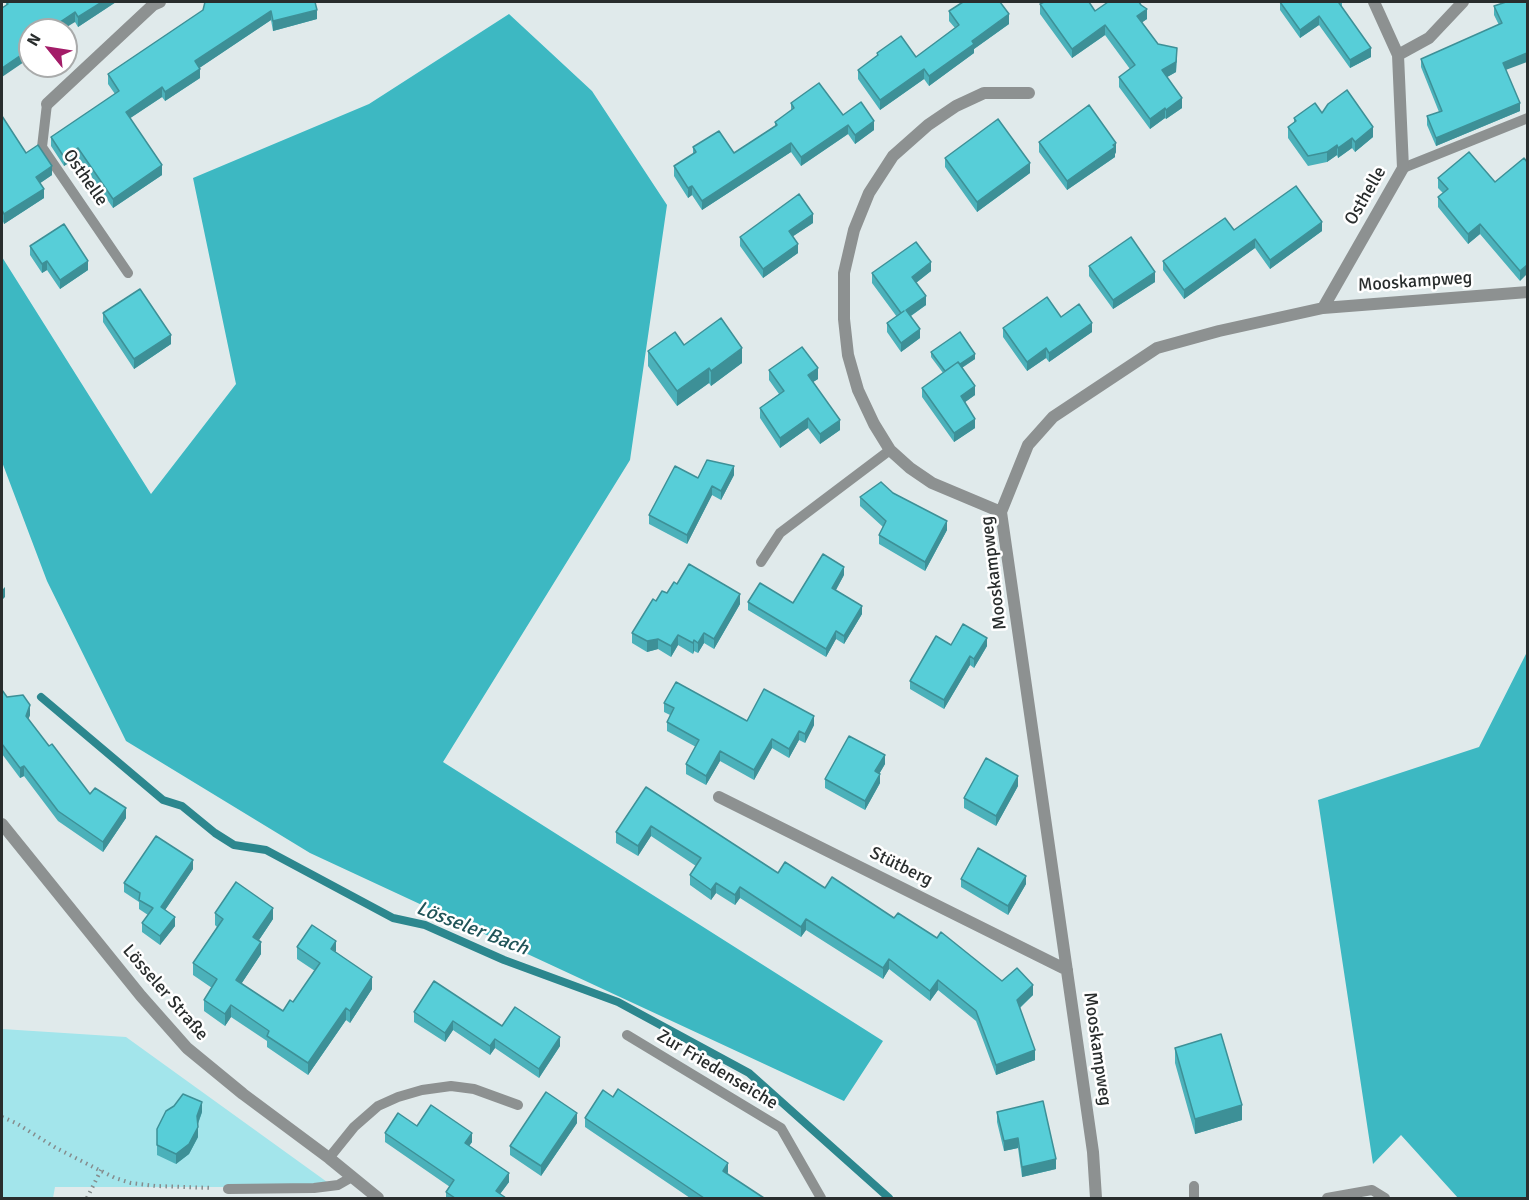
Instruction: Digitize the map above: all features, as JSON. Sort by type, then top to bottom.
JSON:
[{"type":"street","name":"Osthelle","points":[[47,104],[153,5],[160,2]]},
{"type":"street","name":"Osthelle","points":[[1323,308],[1403,168],[1398,55],[1374,2]]},
{"type":"street","points":[[1398,55],[1429,38],[1462,2]]},
{"type":"street","points":[[1001,512],[932,483],[890,450],[874,424],[858,390],[848,355],[844,319],[844,273],[854,230],[869,193],[893,156],[928,125],[956,106],[984,93],[1029,93]]},
{"type":"street","name":"Mooskampweg","points":[[1096,1198],[1093,1152],[1001,512],[1028,445],[1053,417],[1157,348],[1219,331],[1323,308],[1527,292]]},
{"type":"street","name":"Stütberg","points":[[719,797],[1067,970]]},
{"type":"street","name":"Lösseler Straße","points":[[2,825],[141,996],[187,1048],[378,1198]]},
{"type":"lane","name":"Osthelle","points":[[47,104],[42,147],[128,273]]},
{"type":"lane","points":[[1403,168],[1527,118]]},
{"type":"lane","points":[[761,562],[780,533],[890,450]]},
{"type":"lane","name":"Zur Friedenseiche","points":[[627,1035],[781,1128],[821,1198]]},
{"type":"lane","points":[[329,1158],[354,1127],[378,1106],[414,1092],[451,1086],[474,1089],[518,1105]]},
{"type":"lane","points":[[228,1189],[314,1188],[338,1185],[352,1177]]},
{"type":"lane","points":[[1194,1186],[1194,1198]]},
{"type":"lane","points":[[1327,1198],[1372,1190],[1385,1198]]},
{"type":"path","points":[[2,1117],[56,1148],[131,1183],[228,1189]]},
{"type":"path","points":[[87,1198],[100,1170]]},
{"type":"shaded area","points":[[509,14],[592,91],[667,205],[630,460],[443,762],[883,1041],[844,1101],[310,853],[126,741],[47,581],[2,462],[2,257],[151,494],[236,384],[193,178],[369,104]]},
{"type":"shaded area","points":[[1527,652],[1527,1198],[1458,1198],[1401,1135],[1373,1164],[1318,800],[1479,747]]},
{"type":"shaded area","points":[[2,1029],[126,1037],[334,1187],[55,1187],[53,1198],[2,1198]]},
{"type":"building","points":[[7,2],[102,2],[78,17],[75,12],[66,18],[18,18],[18,57],[2,68],[2,8],[8,4]]},
{"type":"building","points":[[205,2],[315,2],[317,10],[273,21],[271,11],[195,61],[200,69],[165,92],[162,87],[126,112],[162,165],[113,199],[78,148],[64,157],[51,137],[119,91],[108,74],[203,10]]},
{"type":"building","points":[[963,2],[1000,2],[1009,14],[972,41],[974,44],[929,76],[924,69],[880,100],[858,70],[901,36],[916,57],[959,25],[949,11]]},
{"type":"building","points":[[1044,2],[1089,2],[1095,11],[1108,2],[1139,2],[1147,9],[1137,16],[1158,44],[1177,48],[1176,62],[1162,70],[1182,98],[1150,119],[1119,77],[1135,65],[1105,25],[1072,49],[1040,4]]},
{"type":"building","points":[[1280,2],[1340,2],[1371,48],[1350,60],[1319,16],[1300,30]]},
{"type":"building","points":[[1506,2],[1527,2],[1527,53],[1503,63],[1520,103],[1436,138],[1427,116],[1442,111],[1421,59],[1502,23],[1494,6]]},
{"type":"building","points":[[819,83],[843,115],[861,102],[874,121],[855,135],[848,125],[801,157],[791,143],[702,201],[692,186],[688,188],[674,166],[696,152],[693,147],[719,131],[734,153],[777,125],[775,122],[794,108],[791,103]]},
{"type":"building","points":[[1347,90],[1373,127],[1355,142],[1352,138],[1338,148],[1337,145],[1327,152],[1308,156],[1288,127],[1296,121],[1294,118],[1315,103],[1322,113],[1328,104]]},
{"type":"building","points":[[1089,105],[1116,143],[1113,145],[1115,147],[1067,181],[1039,142]]},
{"type":"building","points":[[2,116],[26,153],[38,145],[52,166],[36,177],[44,189],[4,214],[2,210]]},
{"type":"building","points":[[998,119],[1030,163],[977,202],[945,158]]},
{"type":"building","points":[[1469,152],[1495,182],[1524,158],[1527,162],[1527,265],[1520,271],[1480,224],[1468,234],[1438,197],[1448,189],[1438,178]]},
{"type":"building","points":[[1296,186],[1322,222],[1270,260],[1255,239],[1184,290],[1163,261],[1225,218],[1234,230]]},
{"type":"building","points":[[799,194],[813,214],[789,231],[798,244],[763,269],[740,237]]},
{"type":"building","points":[[64,224],[88,261],[60,280],[47,261],[42,264],[30,246]]},
{"type":"building","points":[[1131,237],[1155,272],[1113,300],[1089,266]]},
{"type":"building","points":[[916,242],[931,262],[912,277],[926,296],[906,310],[920,329],[901,343],[887,323],[904,311],[901,313],[872,273]]},
{"type":"building","points":[[140,289],[171,335],[134,359],[103,313]]},
{"type":"building","points":[[1047,297],[1061,317],[1079,304],[1092,323],[1049,353],[1046,348],[1027,362],[1003,328]]},
{"type":"building","points":[[721,318],[742,348],[711,371],[709,368],[677,391],[648,351],[675,332],[684,345]]},
{"type":"building","points":[[960,332],[975,354],[945,371],[931,352]]},
{"type":"building","points":[[802,347],[818,368],[808,375],[840,420],[820,434],[808,418],[780,438],[760,408],[784,391],[769,370]]},
{"type":"building","points":[[958,362],[975,386],[961,396],[975,419],[954,433],[922,388]]},
{"type":"building","points":[[707,460],[734,466],[721,491],[712,486],[687,535],[649,515],[675,466],[698,478]]},
{"type":"building","points":[[881,482],[893,493],[947,521],[925,562],[879,535],[886,521],[860,497]]},
{"type":"building","points":[[823,554],[844,567],[832,588],[862,606],[844,636],[836,631],[826,649],[748,602],[760,583],[793,603]]},
{"type":"building","points":[[689,564],[740,594],[714,639],[704,633],[698,643],[694,640],[693,643],[678,635],[671,646],[658,639],[647,641],[632,633],[653,599],[656,601],[662,591],[667,593],[674,582],[677,584]]},
{"type":"building","points":[[963,624],[987,638],[974,659],[970,656],[944,700],[910,681],[936,636],[951,645]]},
{"type":"building","points":[[676,682],[747,721],[764,689],[814,716],[805,734],[799,731],[789,749],[772,739],[754,770],[720,751],[706,776],[686,764],[699,740],[667,722],[674,708],[664,703]]},
{"type":"building","points":[[2,690],[7,697],[23,695],[30,705],[26,716],[49,746],[52,744],[90,794],[95,788],[126,808],[103,842],[58,811],[24,766],[20,768],[2,744]]},
{"type":"building","points":[[849,736],[885,755],[875,771],[880,774],[865,801],[825,779]]},
{"type":"building","points":[[986,758],[1018,776],[996,816],[964,798]]},
{"type":"building","points":[[646,787],[778,873],[785,862],[825,888],[832,877],[894,918],[898,913],[937,938],[941,932],[1002,981],[1017,968],[1033,985],[1017,1000],[1035,1050],[996,1065],[976,1011],[938,980],[930,991],[889,959],[883,968],[806,919],[801,927],[740,887],[735,895],[716,883],[711,890],[690,875],[701,858],[651,826],[638,846],[616,832]]},
{"type":"building","points":[[156,836],[193,860],[161,907],[175,917],[160,936],[142,923],[153,908],[139,900],[140,893],[124,883]]},
{"type":"building","points":[[978,848],[1026,876],[1008,906],[961,879]]},
{"type":"building","points":[[236,882],[273,908],[253,937],[261,942],[236,980],[283,1011],[290,1000],[293,1002],[320,963],[297,947],[312,925],[336,941],[331,949],[372,977],[350,1011],[346,1008],[308,1063],[267,1036],[269,1031],[231,1005],[225,1014],[204,1000],[217,979],[193,963],[223,919],[215,913]]},
{"type":"building","points":[[434,981],[502,1026],[515,1007],[560,1037],[539,1069],[495,1039],[490,1046],[453,1021],[445,1033],[414,1012]]},
{"type":"building","points":[[1221,1034],[1242,1105],[1195,1119],[1175,1048]]},
{"type":"building","points":[[618,1089],[728,1163],[723,1171],[764,1198],[704,1198],[585,1118],[603,1090],[613,1097]]},
{"type":"building","points":[[546,1092],[577,1113],[541,1166],[510,1146]]},
{"type":"building","points":[[183,1094],[202,1102],[197,1116],[198,1127],[189,1144],[176,1154],[157,1145],[157,1129],[166,1111],[174,1106]]},
{"type":"building","points":[[1043,1101],[1056,1159],[1022,1167],[1018,1138],[1004,1141],[997,1112]]},
{"type":"building","points":[[431,1105],[472,1133],[465,1143],[509,1173],[496,1191],[506,1198],[455,1198],[446,1192],[454,1180],[385,1133],[398,1113],[417,1126]]},
{"type":"waterway","name":"Lösseler Bach","points":[[41,697],[163,800],[182,806],[215,833],[234,845],[266,850],[393,918],[425,925],[504,960],[618,1002],[749,1073],[889,1198]]}]
